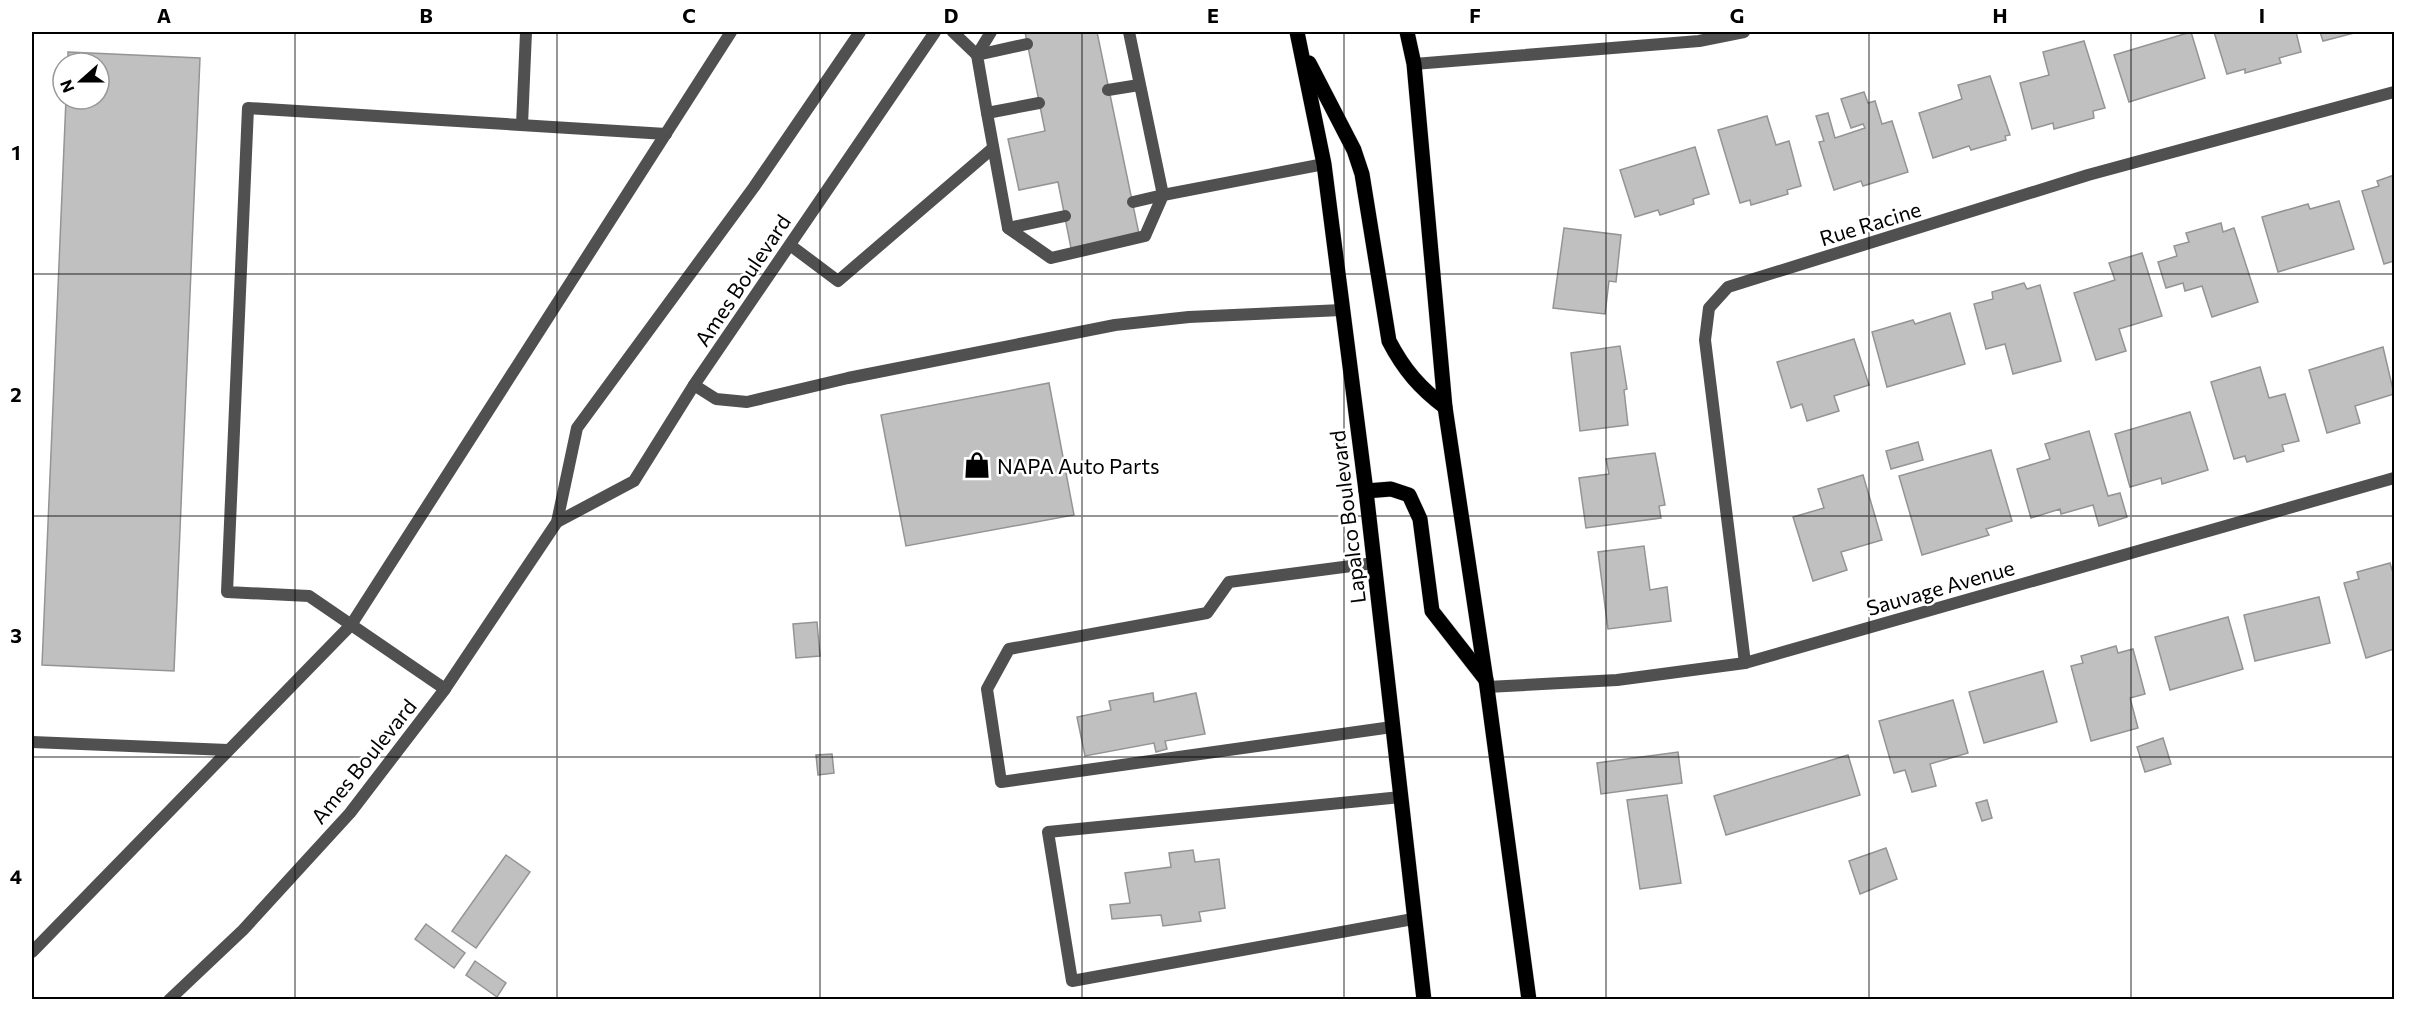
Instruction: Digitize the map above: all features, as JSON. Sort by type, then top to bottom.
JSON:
[{"type":"main road","name":"Lapalco Boulevard","points":[[1297,32],[1324,164],[1366,491],[1413,919],[1424,999]]},
{"type":"main road","points":[[1407,32],[1414,64],[1445,407],[1487,683],[1529,999]]},
{"type":"main road","points":[[1300,47],[1354,150],[1362,174],[1389,341],[1401,363],[1419,387],[1445,407]]},
{"type":"main road","points":[[1366,491],[1391,489],[1409,495],[1420,519],[1432,611],[1487,683]]},
{"type":"street","points":[[522,125],[526,32]]},
{"type":"street","points":[[32,952],[351,625],[732,32]]},
{"type":"street","name":"Ames Boulevard","points":[[169,999],[243,930],[350,813],[445,689],[557,522],[577,428],[754,186],[860,32]]},
{"type":"street","name":"Ames Boulevard","points":[[557,522],[634,481],[694,385],[935,32]]},
{"type":"street","points":[[952,32],[977,55],[1008,228],[1050,258],[1145,236],[1163,195],[1138,85],[1129,32]]},
{"type":"street","points":[[977,55],[991,32]]},
{"type":"street","points":[[1414,64],[1699,40],[1744,32]]},
{"type":"street","points":[[977,55],[1027,44]]},
{"type":"street","points":[[1108,90],[1138,85]]},
{"type":"street","name":"Rue Racine","points":[[1745,663],[1705,340],[1709,308],[1728,287],[2088,175],[2394,92]]},
{"type":"street","points":[[987,113],[1039,103]]},
{"type":"street","points":[[445,689],[309,596],[227,592],[248,108],[666,134]]},
{"type":"street","points":[[790,244],[838,281],[993,148]]},
{"type":"street","points":[[1133,202],[1324,164]]},
{"type":"street","points":[[1008,228],[1065,216]]},
{"type":"street","points":[[694,385],[716,399],[747,402],[848,378],[1115,325],[1189,317],[1342,310]]},
{"type":"street","name":"Sauvage Avenue","points":[[1487,683],[1617,681],[1745,663],[2394,478]]},
{"type":"street","points":[[1374,563],[1228,582],[1207,613],[1009,650],[987,689],[1001,782],[1392,727]]},
{"type":"street","points":[[32,742],[228,750]]},
{"type":"street","points":[[1401,796],[1048,832],[1072,981],[1413,919]]},
{"type":"building","points":[[1025,32],[1097,32],[1139,234],[1071,248],[1058,182],[1019,190],[1008,139],[1045,131]]},
{"type":"building","points":[[2191,32],[2205,78],[2129,102],[2114,55]]},
{"type":"building","points":[[2214,32],[2296,32],[2301,52],[2279,58],[2281,63],[2245,73],[2245,69],[2227,74]]},
{"type":"building","points":[[2320,32],[2358,32],[2323,41]]},
{"type":"building","points":[[2084,41],[2105,108],[2093,111],[2094,118],[2054,129],[2053,123],[2032,129],[2020,83],[2049,75],[2043,52]]},
{"type":"building","points":[[111,54],[200,58],[174,671],[42,665],[65,111],[111,111]]},
{"type":"building","points":[[1990,76],[2010,135],[2005,136],[2006,140],[1971,150],[1969,146],[1933,158],[1919,113],[1962,99],[1958,85]]},
{"type":"building","points":[[1864,92],[1868,103],[1875,101],[1882,124],[1892,121],[1908,172],[1863,186],[1861,181],[1834,190],[1819,142],[1824,141],[1816,116],[1828,113],[1835,138],[1865,128],[1863,124],[1851,128],[1841,99]]},
{"type":"building","points":[[1767,116],[1776,145],[1789,141],[1801,186],[1787,190],[1788,194],[1751,205],[1750,200],[1740,203],[1718,130]]},
{"type":"building","points":[[1695,147],[1709,194],[1693,199],[1694,204],[1660,215],[1658,210],[1635,217],[1620,170]]},
{"type":"building","points":[[2394,175],[2394,261],[2384,264],[2362,191],[2379,186],[2377,181]]},
{"type":"building","points":[[2339,201],[2354,249],[2278,272],[2262,217],[2308,204],[2310,209]]},
{"type":"building","points":[[2221,223],[2223,232],[2234,228],[2258,302],[2212,317],[2202,286],[2185,291],[2183,283],[2166,288],[2158,262],[2177,256],[2174,246],[2189,242],[2186,233]]},
{"type":"building","points":[[1564,228],[1621,235],[1616,282],[1609,281],[1605,314],[1553,308]]},
{"type":"building","points":[[2142,253],[2162,316],[2119,329],[2126,351],[2096,360],[2074,293],[2115,280],[2109,263]]},
{"type":"building","points":[[2024,283],[2027,289],[2040,285],[2061,361],[2013,374],[2005,344],[1986,349],[1974,304],[1993,299],[1992,292]]},
{"type":"building","points":[[1950,313],[1965,364],[1887,387],[1872,332],[1913,320],[1915,324]]},
{"type":"building","points":[[1854,339],[1869,385],[1834,396],[1839,411],[1807,421],[1802,404],[1791,408],[1777,362]]},
{"type":"building","points":[[1620,346],[1627,389],[1624,390],[1628,425],[1580,431],[1571,353]]},
{"type":"building","points":[[2383,347],[2394,394],[2355,406],[2360,423],[2327,433],[2309,370]]},
{"type":"building","points":[[2260,367],[2269,398],[2285,394],[2299,441],[2282,445],[2284,451],[2247,462],[2245,456],[2234,459],[2211,382]]},
{"type":"building","name":"NAPA Auto Parts","points":[[1049,383],[1074,515],[906,546],[881,415]]},
{"type":"building","points":[[2190,412],[2208,470],[2162,484],[2161,478],[2130,487],[2115,434]]},
{"type":"building","points":[[2089,431],[2108,496],[2120,493],[2127,517],[2099,526],[2093,505],[2061,514],[2060,509],[2031,518],[2017,469],[2050,459],[2045,444]]},
{"type":"building","points":[[1918,442],[1923,460],[1891,469],[1886,451]]},
{"type":"building","points":[[1991,450],[2012,521],[1986,529],[1989,535],[1922,555],[1899,476]]},
{"type":"building","points":[[1655,453],[1665,505],[1659,506],[1661,518],[1586,528],[1579,478],[1609,474],[1606,459]]},
{"type":"building","points":[[1863,475],[1882,540],[1841,552],[1847,570],[1813,581],[1793,517],[1824,508],[1818,489]]},
{"type":"building","points":[[1644,546],[1650,590],[1667,587],[1671,621],[1608,629],[1598,552]]},
{"type":"building","points":[[2390,563],[2392,570],[2394,569],[2394,649],[2366,658],[2344,583],[2359,579],[2357,572]]},
{"type":"building","points":[[2319,597],[2330,643],[2255,661],[2244,615]]},
{"type":"building","points":[[2228,617],[2243,669],[2170,690],[2155,637]]},
{"type":"building","points":[[817,622],[820,656],[796,658],[793,624]]},
{"type":"building","points":[[2116,646],[2118,653],[2133,649],[2145,694],[2130,698],[2138,728],[2091,741],[2071,666],[2083,663],[2081,656]]},
{"type":"building","points":[[2043,671],[2057,722],[1984,743],[1969,692]]},
{"type":"building","points":[[1153,693],[1154,702],[1196,693],[1205,734],[1165,741],[1167,749],[1156,752],[1154,743],[1085,756],[1077,717],[1111,710],[1109,701]]},
{"type":"building","points":[[1953,700],[1968,753],[1930,764],[1936,786],[1912,792],[1905,770],[1894,773],[1879,721]]},
{"type":"building","points":[[2163,738],[2171,764],[2145,772],[2137,747]]},
{"type":"building","points":[[1678,752],[1682,783],[1601,794],[1597,763]]},
{"type":"building","points":[[832,754],[834,773],[818,775],[816,755]]},
{"type":"building","points":[[1848,755],[1860,795],[1726,835],[1714,796]]},
{"type":"building","points":[[1667,795],[1681,883],[1640,889],[1627,800]]},
{"type":"building","points":[[1987,800],[1992,818],[1982,821],[1976,803]]},
{"type":"building","points":[[1886,848],[1897,879],[1860,894],[1849,861]]},
{"type":"building","points":[[1193,850],[1195,862],[1219,859],[1225,908],[1199,912],[1201,921],[1163,926],[1161,915],[1112,919],[1110,905],[1130,903],[1125,873],[1171,867],[1169,853]]},
{"type":"building","points":[[506,855],[530,872],[476,948],[452,931]]},
{"type":"building","points":[[426,924],[465,953],[454,968],[415,939]]},
{"type":"building","points":[[475,961],[506,983],[497,997],[466,975]]},
{"type":"place","name":"NAPA Auto Parts","points":[[977,465]]}]
